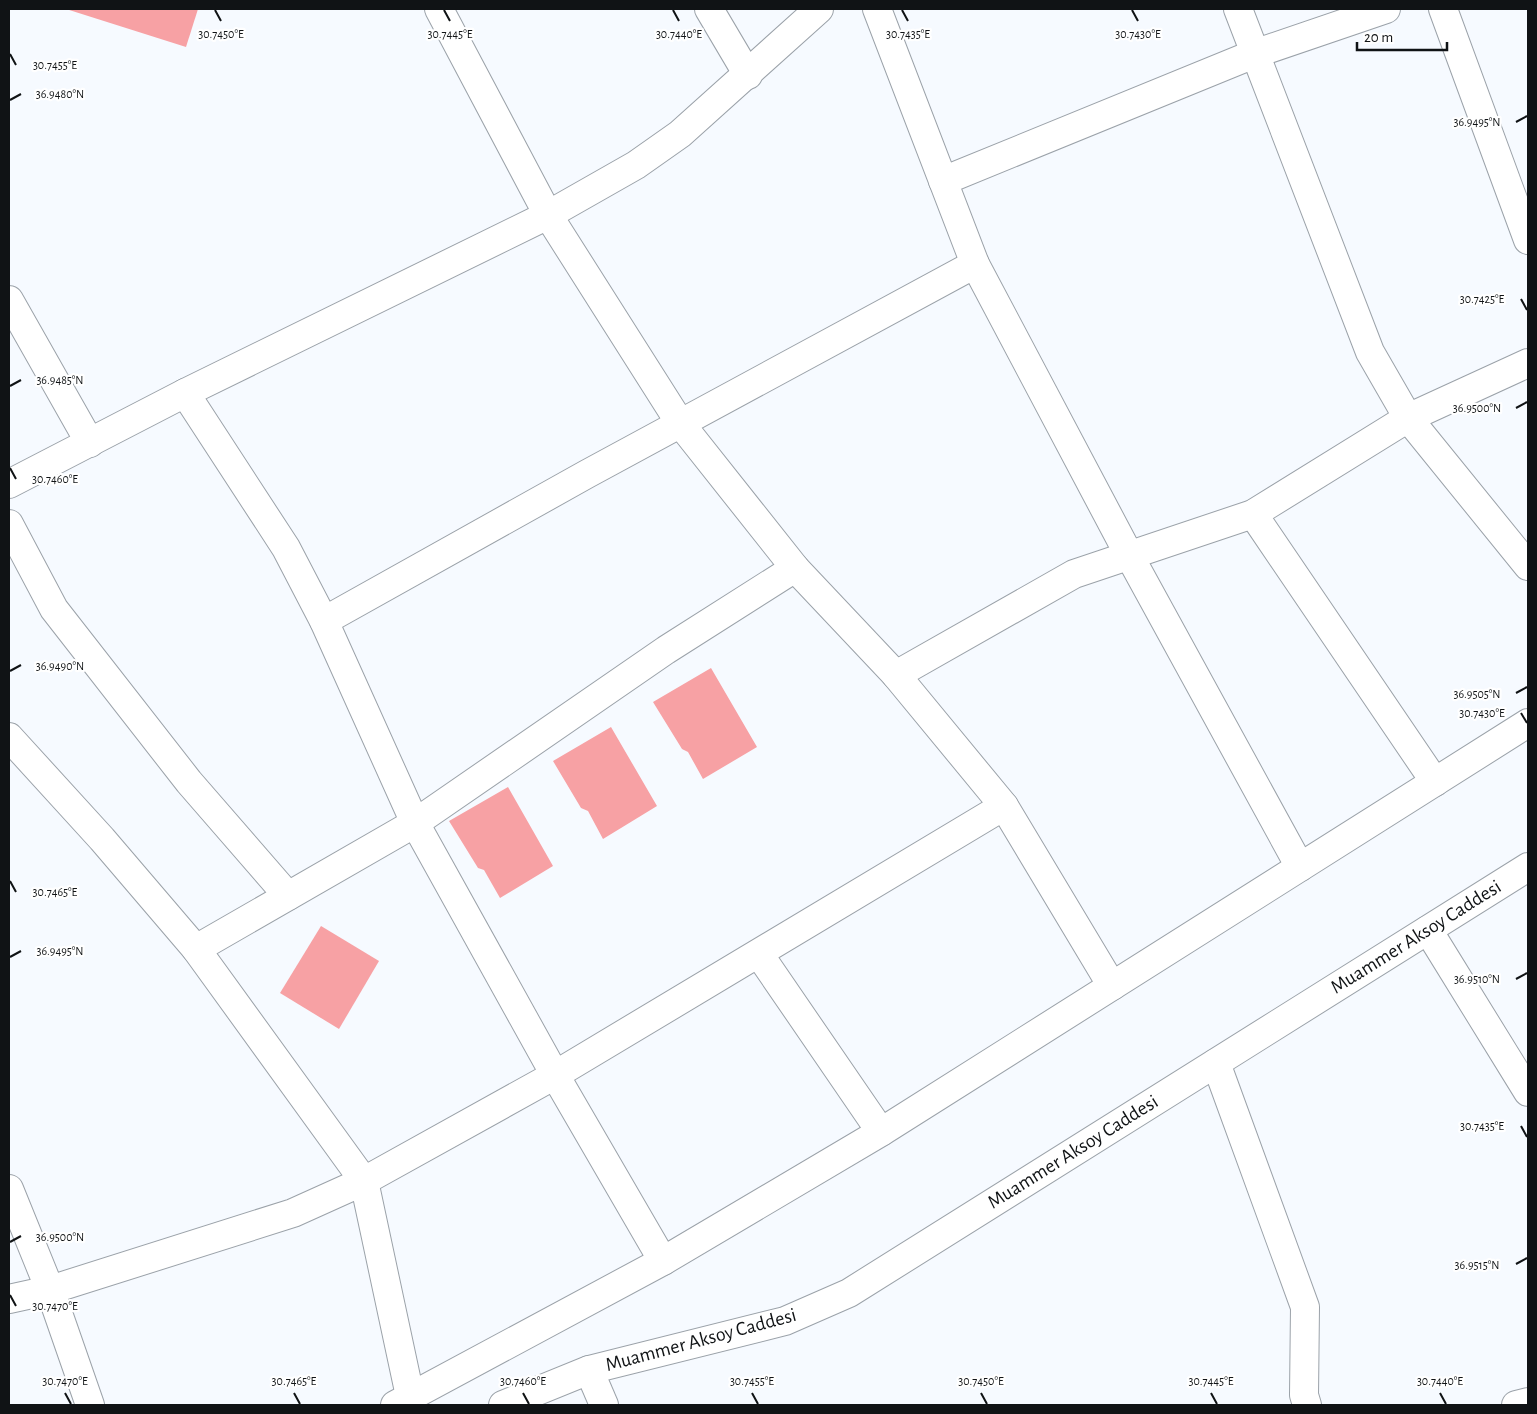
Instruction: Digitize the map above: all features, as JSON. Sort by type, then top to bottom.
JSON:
[{"type":"street","points":[[439,9],[548,215],[680,423],[795,568],[896,675],[1004,806],[1112,986]]},
{"type":"street","points":[[709,9],[748,75]]},
{"type":"street","points":[[9,484],[186,393],[548,215],[636,165],[680,134],[820,9]]},
{"type":"street","points":[[877,9],[975,264],[1129,555],[1300,867]]},
{"type":"street","points":[[1238,9],[1370,352],[1408,418],[1528,566]]},
{"type":"street","points":[[943,181],[1254,54],[1386,9]]},
{"type":"street","points":[[1443,9],[1528,240]]},
{"type":"street","points":[[324,621],[680,423],[975,264]]},
{"type":"street","points":[[9,300],[90,443]]},
{"type":"street","points":[[896,675],[1074,574],[1253,514],[1408,418],[1528,363]]},
{"type":"street","points":[[186,393],[286,548],[324,621],[415,823],[555,1075],[663,1260]]},
{"type":"street","points":[[1253,514],[1435,782]]},
{"type":"street","points":[[9,524],[54,609],[189,782],[288,896]]},
{"type":"street","points":[[196,949],[415,823],[666,650],[795,568]]},
{"type":"street","points":[[9,737],[102,839],[196,949],[364,1181],[403,1401],[663,1260],[880,1132],[1528,723]]},
{"type":"street","points":[[9,1300],[50,1290],[293,1213],[364,1181],[555,1075],[1004,806]]},
{"type":"street","name":"Muammer Aksoy Caddesi","points":[[503,1405],[589,1370],[785,1321],[849,1293],[1528,867]]},
{"type":"street","points":[[1428,930],[1528,1092]]},
{"type":"street","points":[[759,954],[880,1132]]},
{"type":"street","points":[[1216,1063],[1305,1307],[1304,1395],[1307,1405]]},
{"type":"street","points":[[9,1189],[50,1290],[90,1405]]},
{"type":"street","points":[[589,1370],[604,1405]]},
{"type":"street","points":[[1516,1405],[1528,1402]]},
{"type":"building","points":[[66,9],[198,9],[186,47]]},
{"type":"building","points":[[711,668],[757,747],[703,779],[688,752],[682,749],[653,702]]},
{"type":"building","points":[[611,727],[657,806],[603,839],[588,811],[581,808],[553,761]]},
{"type":"building","points":[[508,787],[553,866],[500,898],[484,870],[478,868],[449,821]]},
{"type":"building","points":[[321,926],[379,961],[339,1029],[280,993]]}]
